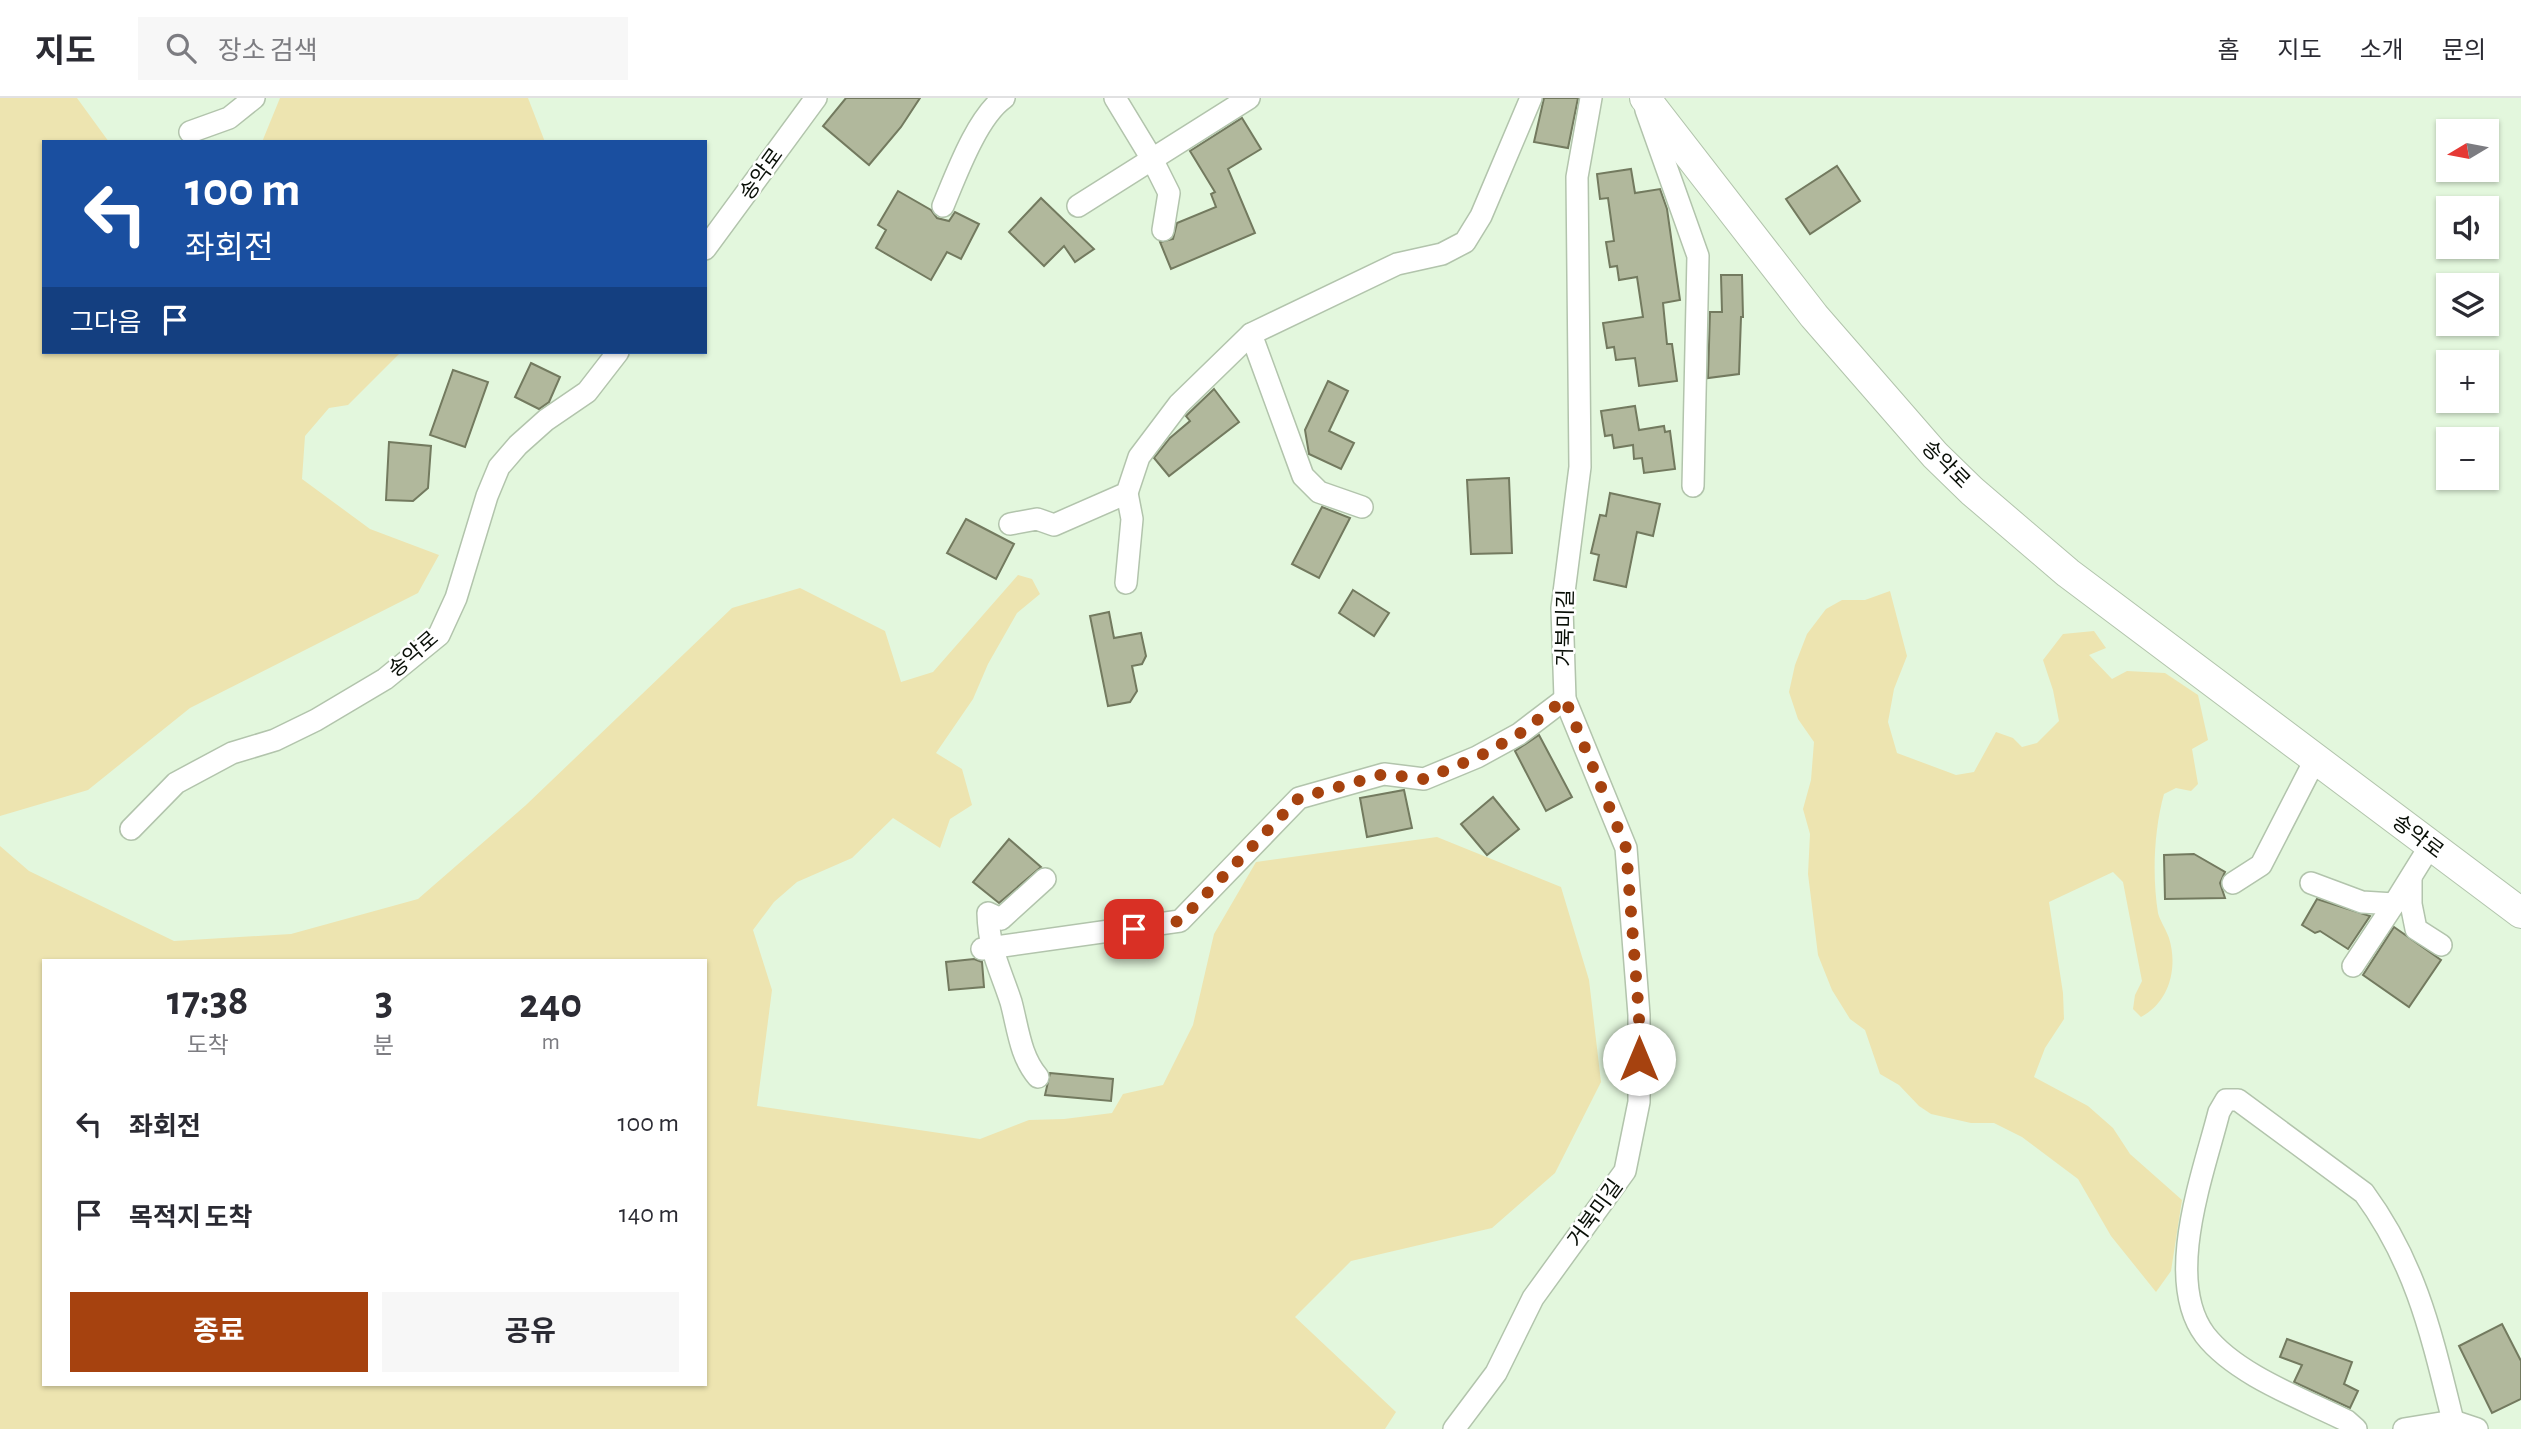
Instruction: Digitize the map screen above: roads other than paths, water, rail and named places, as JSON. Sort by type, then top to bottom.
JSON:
[{"type":"main road","name":"송악로","points":[[1643,98],[1814,316],[1934,455],[2068,573],[2521,913]]},
{"type":"main road","points":[[1656,98],[1785,262],[1916,417],[1964,469],[2049,545],[2521,899]]},
{"type":"street","points":[[190,132],[229,118],[254,98]]},
{"type":"street","name":"송악로","points":[[707,246],[816,98]]},
{"type":"street","points":[[943,206],[982,125],[997,103],[1004,98]]},
{"type":"street","points":[[1115,98],[1152,159],[1168,193],[1163,230]]},
{"type":"street","points":[[1078,206],[1249,98]]},
{"type":"street","points":[[1126,583],[1132,520],[1127,493],[1139,457],[1179,404],[1251,334],[1397,264],[1442,254],[1465,242],[1481,216],[1531,98]]},
{"type":"street","name":"거북미길","points":[[1454,1429],[1496,1373],[1533,1298],[1625,1171],[1639,1102],[1639,1015],[1626,848],[1565,699],[1562,608],[1580,467],[1577,177],[1591,98]]},
{"type":"street","name":"송악로","points":[[1643,98],[1698,256],[1693,486]]},
{"type":"street","points":[[1251,334],[1303,476],[1319,492],[1362,507]]},
{"type":"street","name":"송악로","points":[[131,829],[176,783],[232,753],[275,740],[316,720],[385,679],[439,635],[456,598],[487,496],[499,467],[518,445],[546,420],[587,392],[616,354]]},
{"type":"street","points":[[1010,524],[1037,519],[1054,526],[1127,493]]},
{"type":"street","points":[[987,949],[1180,921],[1299,798],[1384,774],[1424,779],[1478,757],[1519,734],[1565,699]]},
{"type":"street","points":[[2233,883],[2261,865],[2315,760]]},
{"type":"street","points":[[2353,966],[2430,846]]},
{"type":"street","points":[[2411,876],[2411,904],[2416,929],[2441,945]]},
{"type":"street","points":[[1038,1077],[1024,1055],[1009,998],[987,949],[988,914],[1001,919],[1045,879]]},
{"type":"street","points":[[2311,883],[2362,902],[2394,904]]},
{"type":"street","points":[[2356,1429],[2347,1420],[2265,1381],[2232,1359],[2206,1335],[2193,1312],[2188,1288],[2191,1225],[2220,1112],[2226,1100],[2238,1100],[2364,1193],[2378,1213],[2415,1284],[2427,1315],[2452,1421]]},
{"type":"street","points":[[2404,1429],[2452,1421],[2477,1429]]}]
